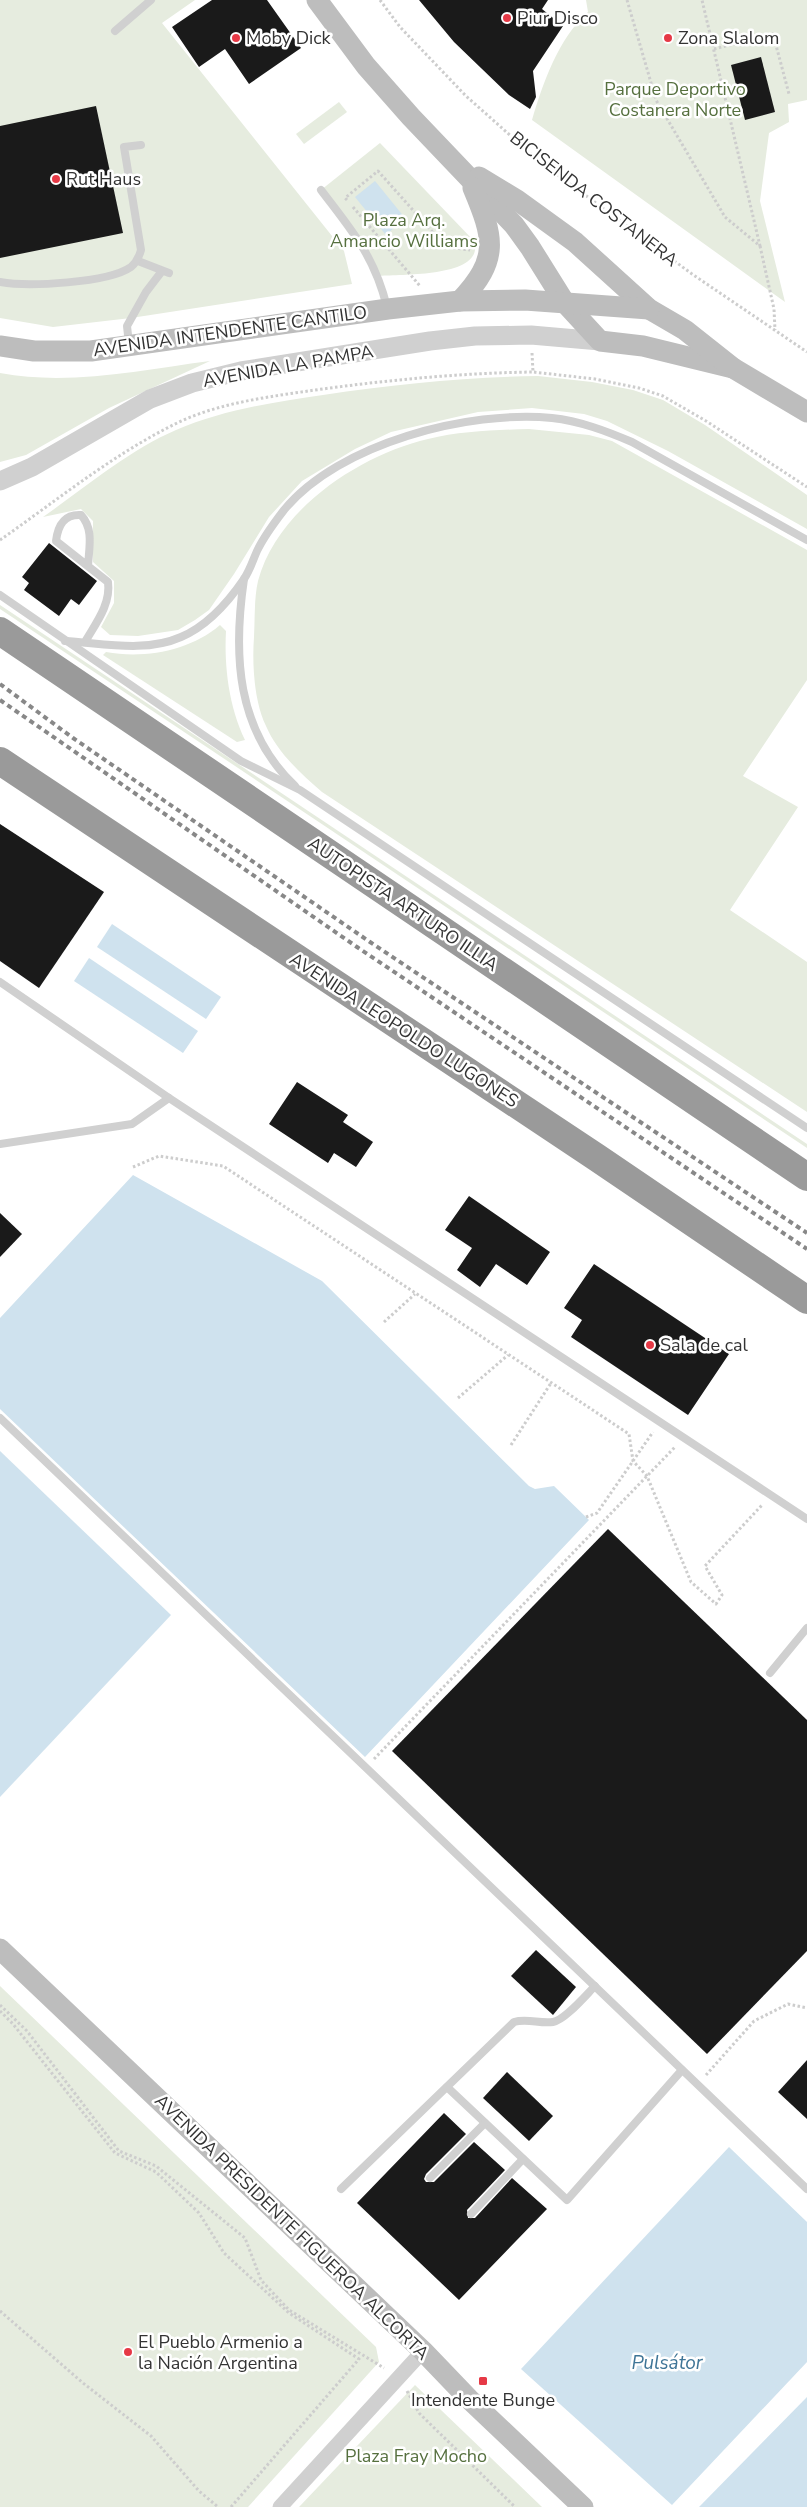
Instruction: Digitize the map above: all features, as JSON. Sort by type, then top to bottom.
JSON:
[{"type":"highway","name":"AUTOPISTA ARTURO ILLIA","points":[[0,631],[807,1177]]},
{"type":"highway","name":"AVENIDA LEOPOLDO LUGONES","points":[[0,761],[596,1157],[807,1300]]},
{"type":"main road","points":[[319,1],[366,66],[411,117],[514,226],[530,247],[565,303],[600,341],[643,346],[733,368]]},
{"type":"main road","points":[[460,301],[477,283],[490,253],[489,233],[463,171]]},
{"type":"main road","points":[[463,171],[516,200],[575,242],[649,309],[685,330],[733,368],[807,412]]},
{"type":"main road","points":[[460,301],[525,300],[649,309]]},
{"type":"main road","name":"AVENIDA INTENDENTE CANTILO","points":[[0,346],[34,351],[91,351],[130,347],[388,309],[460,301]]},
{"type":"main road","name":"AVENIDA PRESIDENTE FIGUEROA ALCORTA","points":[[0,1949],[423,2351],[582,2507]]},
{"type":"street","name":"AVENIDA LA PAMPA","points":[[0,481],[32,467],[150,400],[192,383],[241,371],[430,341],[475,336],[531,335],[600,341]]},
{"type":"street","points":[[280,2507],[423,2351]]},
{"type":"lane","points":[[114,31],[151,0]]},
{"type":"lane","points":[[0,282],[41,285],[81,280],[120,273],[138,261],[140,250],[124,148],[141,145]]},
{"type":"lane","points":[[321,190],[366,251],[378,276],[388,309]]},
{"type":"lane","points":[[130,347],[127,326],[146,292],[165,272],[138,261]]},
{"type":"lane","points":[[64,641],[144,645],[181,638],[211,618],[244,579],[270,528],[285,508],[305,489],[355,458],[401,438],[443,426],[529,417],[579,423],[624,439],[807,540]]},
{"type":"lane","points":[[85,642],[104,610],[110,594],[108,582],[56,541],[57,530],[63,519],[71,514],[81,515],[88,522],[90,532],[88,566]]},
{"type":"lane","points":[[244,579],[238,638],[242,686],[247,709],[260,743],[278,770],[300,790]]},
{"type":"lane","points":[[0,595],[64,641],[241,761],[300,790],[807,1128]]},
{"type":"lane","points":[[0,982],[169,1098],[807,1519]]},
{"type":"lane","points":[[0,1144],[132,1124],[169,1098]]},
{"type":"lane","points":[[0,1418],[807,2189]]},
{"type":"lane","points":[[770,1673],[807,1628]]},
{"type":"lane","points":[[341,2189],[514,2022],[522,2020],[553,2022],[561,2019],[595,1986]]},
{"type":"lane","points":[[447,2087],[567,2200],[682,2070]]},
{"type":"lane","points":[[430,2178],[485,2123]]},
{"type":"lane","points":[[471,2214],[523,2159]]},
{"type":"path","name":"BICISENDA COSTANERA","points":[[380,0],[400,27],[466,96],[539,161],[692,274],[807,352]]},
{"type":"path","points":[[627,0],[656,100],[725,217],[760,246]]},
{"type":"path","points":[[702,0],[774,309],[775,330]]},
{"type":"path","points":[[714,50],[774,34],[789,94]]},
{"type":"path","points":[[435,304],[345,198],[378,171],[446,247],[490,253]]},
{"type":"path","points":[[531,335],[533,372]]},
{"type":"path","points":[[0,540],[125,453],[174,424],[216,409],[280,395],[374,382],[467,373],[533,372],[595,379],[639,388],[663,396],[706,421],[807,487]]},
{"type":"path","points":[[133,1168],[159,1156],[223,1166],[629,1434],[633,1460],[647,1476],[691,1582],[716,1604],[722,1595],[705,1566],[771,1496]]},
{"type":"path","points":[[384,1322],[415,1294]]},
{"type":"path","points":[[458,1398],[508,1355]]},
{"type":"path","points":[[511,1445],[551,1383]]},
{"type":"path","points":[[586,1517],[597,1513],[660,1422]]},
{"type":"path","points":[[366,1767],[684,1438]]},
{"type":"path","points":[[698,2084],[754,2022],[788,2004],[807,2008]]},
{"type":"path","points":[[0,2005],[27,2031],[119,2152],[156,2166],[245,2238],[261,2280],[289,2310],[399,2378],[419,2413],[515,2507]]},
{"type":"path","points":[[0,2011],[13,2024],[115,2153],[156,2172],[199,2213],[224,2253],[288,2313],[359,2359],[231,2507]]},
{"type":"path","points":[[0,2311],[83,2383],[151,2436],[199,2491],[218,2507]]},
{"type":"green space","points":[[0,0],[195,0],[162,23],[344,251],[352,284],[131,318],[53,327],[0,318]]},
{"type":"green space","name":"Parque Deportivo Costanera Norte","points":[[586,0],[807,0],[807,100],[788,104],[789,122],[769,133],[760,201],[785,302],[532,120],[541,91],[560,48],[577,23],[588,12]]},
{"type":"green space","points":[[339,102],[347,112],[304,144],[296,134]]},
{"type":"green space","name":"Plaza Arq. Amancio Williams","points":[[380,143],[474,241],[474,253],[467,262],[455,268],[439,272],[378,276],[321,190]]},
{"type":"green space","points":[[210,361],[109,408],[26,455],[0,462],[0,373],[26,377],[79,377]]},
{"type":"green space","points":[[538,376],[592,382],[633,390],[663,400],[705,425],[807,495],[807,529],[668,451],[607,421],[584,414],[532,408],[478,412],[391,432],[355,449],[302,481],[269,517],[209,610],[178,630],[138,636],[110,635],[101,627],[114,603],[114,581],[93,562],[93,521],[81,509],[43,517],[141,448],[176,430],[212,417],[267,404],[377,388],[457,380]]},
{"type":"green space","points":[[529,429],[589,435],[612,441],[807,550],[807,680],[743,776],[798,807],[730,910],[807,962],[807,1112],[322,792],[283,754],[271,736],[262,716],[256,694],[253,648],[255,601],[258,581],[268,555],[283,531],[302,509],[349,472],[375,458],[402,447],[453,434]]},
{"type":"green space","points":[[0,605],[807,1144],[807,1148],[0,609]]},
{"type":"green space","points":[[220,625],[226,631],[227,673],[231,701],[245,740],[237,742],[103,655],[106,652],[136,654],[166,651],[195,641]]},
{"type":"green space","points":[[0,1986],[376,2347],[379,2362],[248,2507],[0,2507]]},
{"type":"green space","name":"Plaza Fray Mocho","points":[[415,2385],[542,2507],[299,2507]]},
{"type":"water","points":[[375,181],[405,218],[386,235],[355,197]]},
{"type":"water","points":[[112,924],[221,997],[206,1019],[97,947]]},
{"type":"water","points":[[89,958],[198,1031],[183,1053],[74,981]]},
{"type":"water","points":[[133,1175],[322,1281],[529,1486],[535,1489],[554,1486],[589,1520],[365,1757],[0,1409],[0,1318]]},
{"type":"water","points":[[0,1451],[171,1615],[0,1797]]},
{"type":"water","name":"Pulsátor","points":[[729,2147],[807,2222],[807,2362],[672,2505],[521,2369]]},
{"type":"water","points":[[807,2397],[807,2507],[699,2507]]},
{"type":"building","name":"Moby Dick","points":[[212,0],[267,0],[301,48],[249,84],[225,49],[199,67],[172,27]]},
{"type":"building","points":[[419,0],[548,0],[542,9],[563,26],[533,71],[536,97],[530,109],[509,95],[454,42]]},
{"type":"building","points":[[761,57],[775,112],[745,120],[731,65]]},
{"type":"building","name":"Rut Haus","points":[[96,106],[123,233],[0,258],[0,126]]},
{"type":"building","points":[[49,543],[97,581],[79,605],[71,599],[59,616],[24,590],[29,583],[22,577]]},
{"type":"building","points":[[0,824],[104,892],[39,988],[0,961]]},
{"type":"building","points":[[297,1082],[348,1115],[343,1122],[373,1142],[356,1167],[334,1153],[328,1163],[269,1124]]},
{"type":"building","points":[[469,1196],[550,1252],[527,1285],[496,1264],[480,1287],[457,1270],[472,1248],[445,1230]]},
{"type":"building","points":[[0,1213],[22,1234],[0,1257]]},
{"type":"building","name":"Sala de cal","points":[[594,1264],[729,1354],[688,1415],[571,1337],[582,1320],[564,1308]]},
{"type":"building","points":[[608,1529],[807,1720],[807,1951],[707,2054],[392,1751]]},
{"type":"building","points":[[536,1950],[576,1987],[553,2015],[511,1976]]},
{"type":"building","points":[[807,2060],[807,2119],[778,2092]]},
{"type":"building","points":[[507,2072],[553,2116],[529,2141],[483,2098]]},
{"type":"building","points":[[444,2113],[466,2134],[426,2174],[424,2179],[426,2182],[434,2182],[474,2142],[505,2170],[467,2210],[468,2218],[475,2218],[512,2178],[547,2209],[459,2300],[357,2203]]},
{"type":"railway","points":[[0,684],[73,738],[370,942],[807,1233]]},
{"type":"railway","points":[[0,700],[357,947],[807,1249]]},
{"type":"place","name":"Piur Disco","points":[[507,18]]},
{"type":"place","name":"Moby Dick","points":[[236,38]]},
{"type":"place","name":"Zona Slalom","points":[[668,38]]},
{"type":"place","name":"Rut Haus","points":[[56,179]]},
{"type":"place","name":"Sala de cal","points":[[650,1345]]},
{"type":"place","name":"El Pueblo Armenio a la Nación Argentina","points":[[128,2352]]},
{"type":"place","name":"Intendente Bunge","points":[[483,2381]]}]
